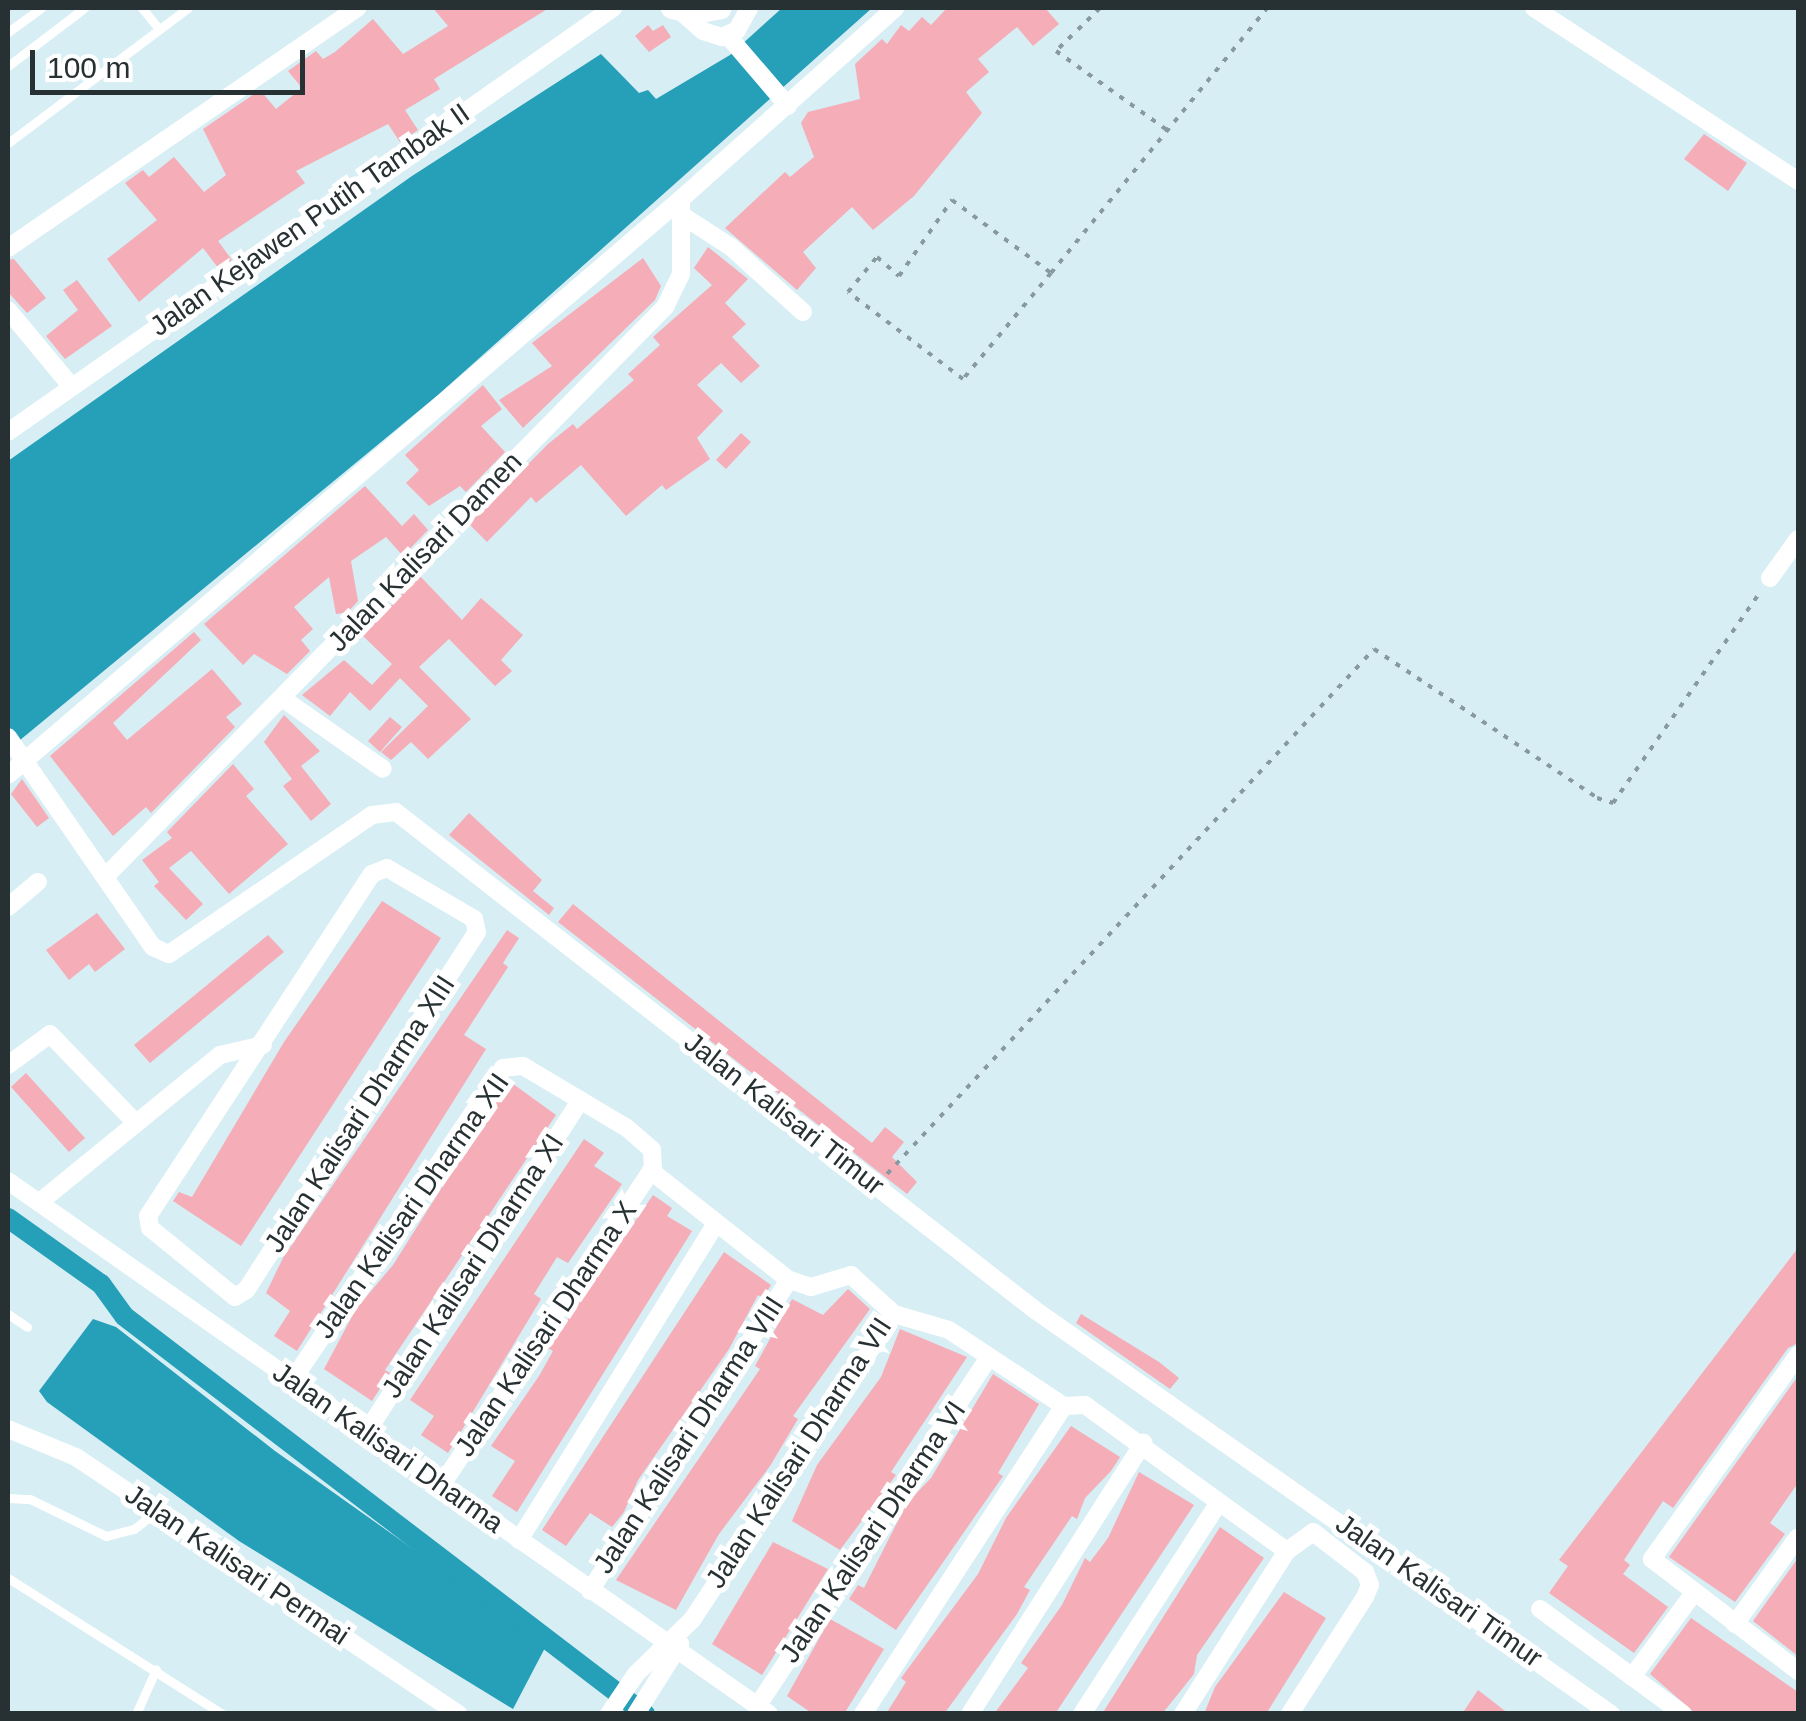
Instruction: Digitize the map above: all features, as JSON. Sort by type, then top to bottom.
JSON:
[{"type":"street","points":[[8,248],[357,8]]},
{"type":"street","name":"Jalan Kejawen Putih Tambak II","points":[[8,432],[613,8]]},
{"type":"street","points":[[675,9],[722,8]]},
{"type":"street","points":[[731,41],[749,8]]},
{"type":"street","points":[[8,774],[17,748],[682,208],[784,103],[895,8]]},
{"type":"street","points":[[1534,8],[1798,181]]},
{"type":"street","points":[[675,9],[710,35],[731,41],[784,103]]},
{"type":"street","points":[[682,208],[804,312]]},
{"type":"street","name":"Jalan Kalisari Damen","points":[[106,876],[665,308],[681,274],[682,208]]},
{"type":"street","points":[[8,310],[72,387]]},
{"type":"street","points":[[1766,584],[1798,539]]},
{"type":"street","points":[[282,698],[383,768]]},
{"type":"street","name":"Jalan Kalisari Timur","points":[[17,748],[153,947],[169,954],[365,820],[396,812],[1035,1310],[1611,1714]]},
{"type":"street","name":"Jalan Kalisari Dharma XIII","points":[[388,868],[477,922],[475,936],[246,1290],[235,1296],[146,1224],[263,1045],[378,869],[388,868]]},
{"type":"street","points":[[8,907],[38,882]]},
{"type":"street","points":[[8,1064],[50,1034],[136,1122]]},
{"type":"street","points":[[41,1202],[220,1055],[263,1045]]},
{"type":"street","name":"Jalan Kalisari Dharma XII","points":[[292,1381],[503,1068],[519,1064],[644,1142],[654,1156],[651,1171],[699,1204],[715,1226],[788,1280]]},
{"type":"street","name":"Jalan Kalisari Dharma XI","points":[[366,1432],[581,1100]]},
{"type":"street","name":"Jalan Kalisari Dharma X","points":[[441,1486],[651,1171]]},
{"type":"street","name":"Jalan Kalisari Dharma","points":[[8,1181],[763,1709]]},
{"type":"street","points":[[519,1540],[715,1226]]},
{"type":"street","name":"Jalan Kalisari Dharma VII","points":[[671,1648],[894,1314],[863,1281],[843,1274],[821,1283],[788,1280]]},
{"type":"street","name":"Jalan Kalisari Dharma VIII","points":[[590,1591],[788,1280]]},
{"type":"street","points":[[894,1314],[948,1330],[1064,1406],[1085,1405],[1143,1443],[1287,1551]]},
{"type":"street","points":[[1798,1355],[1654,1552],[1656,1566],[1798,1671]]},
{"type":"street","name":"Jalan Kalisari Dharma VI","points":[[763,1709],[988,1359]]},
{"type":"street","points":[[864,1714],[1064,1406]]},
{"type":"street","name":"Jalan Kalisari Permai","points":[[8,1429],[76,1457],[459,1714]]},
{"type":"street","points":[[970,1714],[1143,1443]]},
{"type":"street","points":[[1082,1714],[1219,1502]]},
{"type":"street","points":[[1183,1714],[1287,1551],[1312,1532],[1365,1572],[1370,1585],[1290,1714]]},
{"type":"street","points":[[1735,1624],[1798,1537]]},
{"type":"street","points":[[1632,1677],[1693,1594]]},
{"type":"street","points":[[1540,1609],[1684,1714]]},
{"type":"street","points":[[609,1714],[636,1674],[671,1648]]},
{"type":"street","points":[[636,1714],[671,1648]]},
{"type":"lane","points":[[8,32],[41,8]]},
{"type":"lane","points":[[8,66],[84,8]]},
{"type":"lane","points":[[142,8],[159,29]]},
{"type":"lane","points":[[8,144],[188,8]]},
{"type":"lane","points":[[8,1314],[26,1327]]},
{"type":"lane","points":[[8,1498],[30,1499],[106,1536],[134,1529],[157,1511]]},
{"type":"lane","points":[[8,1578],[222,1714]]},
{"type":"lane","points":[[136,1714],[156,1669]]},
{"type":"path","points":[[1100,8],[1056,52],[1167,130]]},
{"type":"path","points":[[1052,273],[952,200],[899,276],[877,256],[848,292],[963,379],[1052,273],[1267,8]]},
{"type":"path","points":[[876,1186],[1374,649],[1596,798],[1613,803],[1766,584]]},
{"type":"water","points":[[782,8],[872,8],[438,395],[8,750],[8,461],[412,176],[601,54],[639,93],[648,90],[656,99],[730,55]]},
{"type":"water","points":[[93,1319],[116,1327],[275,1451],[547,1644],[513,1709],[239,1541],[47,1402],[39,1391]]},
{"type":"building","points":[[433,8],[549,8],[434,79],[440,89],[405,110],[418,130],[400,142],[388,124],[296,171],[305,183],[218,241],[232,260],[219,269],[203,248],[139,302],[107,259],[157,220],[125,183],[143,170],[149,177],[174,157],[204,192],[226,175],[203,129],[260,90],[276,109],[302,88],[288,71],[316,51],[323,59],[335,52],[373,19],[403,54],[448,26]]},
{"type":"building","points":[[947,8],[1045,8],[1059,24],[1033,46],[1017,27],[978,59],[989,72],[966,92],[982,113],[914,196],[873,230],[852,207],[803,252],[816,268],[797,290],[725,228],[785,172],[790,177],[814,157],[801,123],[808,112],[860,99],[855,64],[882,39],[887,44],[901,25],[909,31],[922,17],[931,25]]},
{"type":"building","points":[[648,25],[653,31],[663,25],[671,37],[649,52],[635,36]]},
{"type":"building","points":[[1704,134],[1747,163],[1728,191],[1684,159]]},
{"type":"building","points":[[708,247],[748,279],[725,303],[746,324],[732,337],[760,366],[741,383],[721,363],[697,385],[723,411],[697,438],[710,459],[666,490],[662,485],[626,516],[581,465],[536,503],[531,497],[487,542],[469,524],[548,444],[573,424],[577,429],[634,380],[628,374],[660,345],[653,337],[712,285],[694,268]]},
{"type":"building","points":[[643,258],[661,286],[655,300],[523,428],[499,400],[552,366],[532,343]]},
{"type":"building","points":[[14,259],[46,298],[27,313],[8,292],[8,260]]},
{"type":"building","points":[[77,280],[112,326],[65,359],[46,336],[78,310],[63,290]]},
{"type":"building","points":[[483,385],[502,409],[481,426],[505,452],[466,492],[460,486],[429,506],[406,483],[419,470],[405,455]]},
{"type":"building","points":[[741,433],[751,442],[726,469],[716,460]]},
{"type":"building","points":[[365,486],[402,526],[414,514],[428,530],[403,556],[386,537],[351,561],[358,601],[348,612],[336,614],[329,577],[294,607],[313,629],[301,640],[310,651],[287,674],[254,654],[243,665],[204,624]]},
{"type":"building","points":[[419,575],[462,620],[481,598],[523,635],[501,660],[512,671],[495,686],[449,639],[419,667],[471,719],[428,759],[411,742],[391,760],[381,752],[428,706],[400,678],[370,711],[350,692],[330,716],[302,695],[344,660],[372,685],[392,664],[363,636]]},
{"type":"building","points":[[194,632],[201,640],[113,723],[127,740],[212,669],[242,704],[226,717],[235,727],[151,813],[146,807],[113,836],[50,756]]},
{"type":"building","points":[[284,715],[320,751],[301,766],[331,804],[311,821],[283,786],[292,779],[264,742]]},
{"type":"building","points":[[390,717],[402,727],[380,752],[368,741]]},
{"type":"building","points":[[233,764],[254,789],[246,796],[288,844],[229,894],[191,851],[169,868],[203,904],[186,920],[154,886],[159,882],[142,860],[172,838],[167,832]]},
{"type":"building","points":[[22,779],[49,818],[37,827],[11,794]]},
{"type":"building","points":[[469,813],[542,880],[533,891],[554,908],[549,915],[449,835]]},
{"type":"building","points":[[382,901],[441,938],[241,1246],[173,1201],[179,1192],[192,1197],[284,1042]]},
{"type":"building","points":[[573,904],[872,1143],[885,1127],[904,1142],[892,1157],[917,1182],[907,1194],[558,922]]},
{"type":"building","points":[[97,913],[125,949],[95,972],[89,964],[69,980],[46,950]]},
{"type":"building","points":[[507,930],[519,938],[503,963],[508,967],[464,1035],[486,1049],[297,1351],[274,1336],[290,1311],[266,1293],[283,1258]]},
{"type":"building","points":[[268,935],[284,952],[150,1063],[134,1045]]},
{"type":"building","points":[[26,1073],[85,1138],[69,1152],[11,1087]]},
{"type":"building","points":[[509,1081],[556,1115],[385,1370],[390,1373],[372,1401],[324,1369],[356,1309],[393,1265]]},
{"type":"building","points":[[584,1139],[604,1153],[594,1166],[622,1184],[568,1263],[557,1257],[534,1294],[541,1299],[448,1453],[421,1435],[434,1416],[410,1400]]},
{"type":"building","points":[[653,1195],[672,1208],[667,1216],[692,1231],[517,1512],[492,1496],[515,1461],[491,1446],[539,1376],[553,1351],[548,1348]]},
{"type":"building","points":[[1798,1248],[1798,1343],[1788,1348],[1673,1508],[1663,1501],[1624,1560],[1630,1565],[1623,1574],[1668,1607],[1634,1653],[1549,1593],[1568,1566],[1559,1560]]},
{"type":"building","points":[[724,1252],[771,1285],[763,1298],[758,1295],[729,1349],[638,1480],[624,1512],[612,1527],[590,1513],[566,1546],[542,1530]]},
{"type":"building","points":[[848,1289],[870,1309],[793,1416],[798,1419],[770,1466],[719,1534],[676,1610],[616,1580],[760,1369],[755,1366],[792,1299],[823,1315]]},
{"type":"building","points":[[1081,1314],[1179,1378],[1170,1389],[1076,1323]]},
{"type":"building","points":[[900,1329],[967,1357],[891,1472],[896,1475],[840,1550],[792,1521],[817,1465],[881,1377]]},
{"type":"building","points":[[993,1374],[1039,1404],[998,1473],[1003,1476],[896,1630],[849,1599],[858,1585],[864,1588],[907,1503],[931,1478]]},
{"type":"building","points":[[1798,1376],[1798,1483],[1770,1523],[1785,1534],[1735,1602],[1669,1557]]},
{"type":"building","points":[[1071,1426],[1120,1457],[1085,1498],[1077,1519],[1072,1516],[1024,1587],[1030,1590],[1017,1614],[944,1714],[886,1714],[906,1682],[901,1678],[978,1574],[1006,1518]]},
{"type":"building","points":[[1139,1472],[1194,1505],[1055,1714],[994,1714],[1028,1668],[1021,1663],[1062,1605],[1085,1558],[1090,1562],[1108,1538]]},
{"type":"building","points":[[1220,1527],[1264,1558],[1197,1655],[1194,1674],[1162,1714],[1102,1714]]},
{"type":"building","points":[[773,1542],[828,1569],[762,1675],[712,1644]]},
{"type":"building","points":[[1798,1558],[1798,1656],[1753,1621]]},
{"type":"building","points":[[1284,1592],[1326,1618],[1266,1714],[1204,1714],[1215,1687]]},
{"type":"building","points":[[1691,1618],[1798,1692],[1798,1714],[1696,1714],[1650,1674]]},
{"type":"building","points":[[830,1619],[884,1649],[844,1714],[813,1714],[787,1696]]},
{"type":"building","points":[[1478,1690],[1509,1714],[1462,1714]]},
{"type":"waterway","points":[[8,1218],[101,1284],[124,1316],[645,1714]]}]
